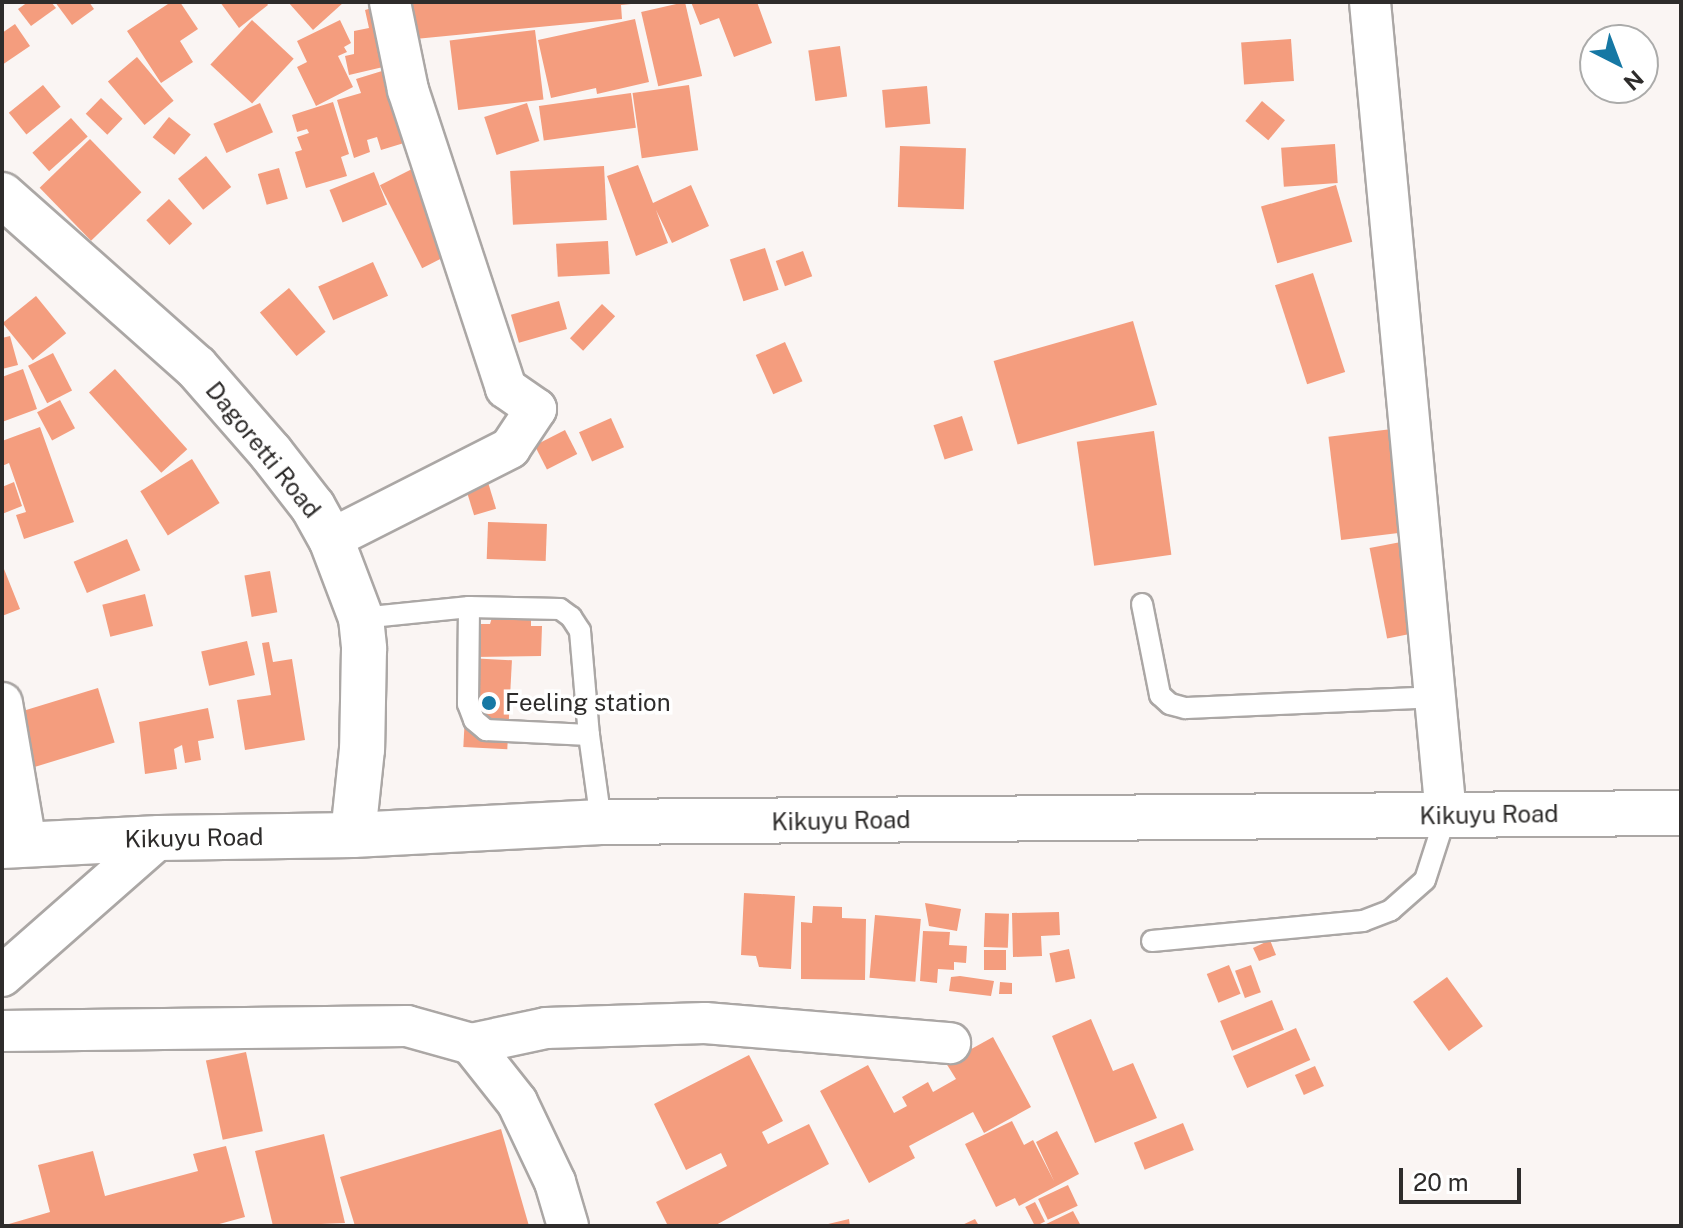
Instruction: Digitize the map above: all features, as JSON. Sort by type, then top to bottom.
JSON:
[{"type":"main road","name":"Dagoretti Road","points":[[2,195],[196,367],[288,475],[313,507],[331,539],[361,618],[364,649],[362,749],[353,835]]},
{"type":"main road","name":"Kikuyu Road","points":[[14,844],[353,835],[601,822],[1681,813]]},
{"type":"street","points":[[331,539],[510,448],[536,409],[506,388],[408,90],[390,2]]},
{"type":"street","points":[[1370,2],[1446,815]]},
{"type":"street","points":[[2,703],[14,844]]},
{"type":"street","points":[[2,976],[159,838]]},
{"type":"street","points":[[2,1031],[407,1026],[471,1044],[546,1028],[705,1023],[950,1043]]},
{"type":"street","points":[[471,1044],[517,1102],[555,1182],[568,1226]]},
{"type":"lane","points":[[1142,604],[1160,695],[1170,704],[1185,708],[1435,697]]},
{"type":"lane","points":[[361,618],[469,607],[560,609],[571,617],[580,631],[589,735],[601,822]]},
{"type":"lane","points":[[469,607],[468,704],[474,720],[486,730],[589,735]]},
{"type":"lane","points":[[1152,941],[1363,921],[1391,910],[1425,880],[1446,815]]},
{"type":"building","points":[[28,2],[51,2],[56,8],[31,26],[18,9]]},
{"type":"building","points":[[55,2],[89,2],[94,9],[72,25]]},
{"type":"building","points":[[171,2],[180,2],[198,29],[180,41],[193,62],[161,83],[127,31]]},
{"type":"building","points":[[220,2],[266,2],[268,5],[239,28]]},
{"type":"building","points":[[288,2],[344,2],[313,30]]},
{"type":"building","points":[[402,2],[631,4],[621,5],[622,19],[405,40]]},
{"type":"building","points":[[685,2],[702,76],[658,86],[641,12]]},
{"type":"building","points":[[691,2],[757,2],[772,43],[734,57],[719,18],[700,25]]},
{"type":"building","points":[[382,5],[396,64],[349,75],[345,56],[354,54],[354,31],[369,28],[365,10]]},
{"type":"building","points":[[635,19],[649,82],[597,94],[596,88],[551,98],[538,40]]},
{"type":"building","points":[[252,20],[294,59],[252,103],[210,65]]},
{"type":"building","points":[[340,20],[351,43],[344,47],[347,52],[338,56],[353,87],[316,106],[297,67],[307,62],[297,41]]},
{"type":"building","points":[[15,24],[30,46],[2,65],[2,33]]},
{"type":"building","points":[[535,30],[544,99],[458,110],[450,40]]},
{"type":"building","points":[[1291,39],[1294,81],[1244,84],[1241,42]]},
{"type":"building","points":[[840,46],[847,97],[815,101],[808,50]]},
{"type":"building","points":[[137,57],[174,101],[145,125],[108,81]]},
{"type":"building","points":[[395,67],[392,105],[404,143],[381,150],[377,137],[367,140],[370,152],[354,158],[337,100],[361,93],[356,79]]},
{"type":"building","points":[[43,85],[61,107],[26,134],[9,113]]},
{"type":"building","points":[[689,85],[698,150],[642,158],[633,93]]},
{"type":"building","points":[[927,86],[930,124],[885,128],[882,90]]},
{"type":"building","points":[[631,93],[636,128],[544,141],[539,106]]},
{"type":"building","points":[[101,98],[123,119],[107,135],[86,114]]},
{"type":"building","points":[[1262,101],[1285,120],[1268,140],[1245,121]]},
{"type":"building","points":[[333,102],[349,154],[341,157],[347,176],[306,188],[295,152],[302,150],[297,137],[309,133],[307,129],[297,132],[292,115]]},
{"type":"building","points":[[260,103],[273,132],[226,153],[213,124]]},
{"type":"building","points":[[527,103],[539,141],[497,155],[484,117]]},
{"type":"building","points":[[169,117],[191,135],[174,155],[153,137]]},
{"type":"building","points":[[71,118],[88,137],[49,171],[32,153]]},
{"type":"building","points":[[90,139],[141,192],[91,241],[40,188]]},
{"type":"building","points":[[1335,144],[1338,183],[1284,187],[1281,148]]},
{"type":"building","points":[[900,146],[966,148],[964,209],[898,207]]},
{"type":"building","points":[[206,156],[231,187],[203,210],[178,179]]},
{"type":"building","points":[[638,165],[653,203],[691,185],[709,226],[672,243],[656,210],[668,243],[636,256],[607,176]]},
{"type":"building","points":[[604,166],[607,220],[513,225],[510,171]]},
{"type":"building","points":[[279,168],[288,199],[267,205],[258,174]]},
{"type":"building","points":[[412,169],[454,252],[422,268],[380,185]]},
{"type":"building","points":[[374,172],[387,204],[343,222],[329,190]]},
{"type":"building","points":[[1336,185],[1352,242],[1277,263],[1261,206]]},
{"type":"building","points":[[169,199],[192,224],[170,245],[146,220]]},
{"type":"building","points":[[608,241],[610,274],[558,277],[556,244]]},
{"type":"building","points":[[765,248],[779,290],[743,301],[730,259]]},
{"type":"building","points":[[803,251],[812,276],[785,286],[776,261]]},
{"type":"building","points":[[373,262],[388,296],[333,320],[318,286]]},
{"type":"building","points":[[1313,273],[1345,372],[1307,384],[1275,285]]},
{"type":"building","points":[[289,288],[326,332],[297,356],[260,312]]},
{"type":"building","points":[[36,296],[66,333],[33,360],[3,323]]},
{"type":"building","points":[[559,301],[567,329],[519,343],[511,315]]},
{"type":"building","points":[[602,304],[615,316],[583,351],[570,338]]},
{"type":"building","points":[[1133,321],[1157,405],[1018,445],[994,361]]},
{"type":"building","points":[[10,336],[18,365],[2,369],[2,338]]},
{"type":"building","points":[[785,342],[802,381],[773,394],[756,355]]},
{"type":"building","points":[[53,353],[72,390],[47,403],[28,366]]},
{"type":"building","points":[[23,369],[37,409],[2,422],[2,377]]},
{"type":"building","points":[[115,369],[187,449],[161,473],[89,392]]},
{"type":"building","points":[[60,400],[75,428],[52,440],[37,412]]},
{"type":"building","points":[[962,416],[973,450],[945,460],[933,425]]},
{"type":"building","points":[[611,418],[624,447],[592,461],[579,432]]},
{"type":"building","points":[[40,427],[74,522],[24,539],[16,515],[26,512],[9,463],[2,466],[2,441]]},
{"type":"building","points":[[1392,429],[1405,532],[1341,540],[1328,437]]},
{"type":"building","points":[[565,430],[577,454],[547,469],[535,445]]},
{"type":"building","points":[[1154,431],[1171,555],[1094,566],[1077,442]]},
{"type":"building","points":[[192,459],[220,503],[168,535],[140,491]]},
{"type":"building","points":[[487,479],[496,509],[474,515],[465,486]]},
{"type":"building","points":[[14,482],[22,506],[2,514],[2,487]]},
{"type":"building","points":[[488,522],[547,524],[546,561],[487,559]]},
{"type":"building","points":[[127,539],[140,570],[87,593],[74,562]]},
{"type":"building","points":[[1401,542],[1419,632],[1387,638],[1370,548]]},
{"type":"building","points":[[2,564],[20,609],[2,616]]},
{"type":"building","points":[[270,571],[277,612],[252,617],[244,576]]},
{"type":"building","points":[[145,594],[153,626],[110,637],[102,605]]},
{"type":"building","points":[[493,614],[531,614],[531,626],[542,626],[541,656],[473,657],[472,624],[490,624]]},
{"type":"building","points":[[247,641],[255,675],[209,686],[201,652]]},
{"type":"building","points":[[269,642],[273,662],[292,659],[305,740],[245,750],[237,700],[271,695],[262,643]]},
{"type":"building","name":"Feeling station","points":[[468,658],[512,660],[507,749],[463,747]]},
{"type":"building","points":[[98,688],[115,743],[31,768],[14,714]]},
{"type":"building","points":[[208,708],[214,738],[198,741],[201,760],[185,763],[182,745],[174,749],[177,769],[145,774],[139,722]]},
{"type":"building","points":[[744,893],[795,896],[791,969],[759,967],[756,956],[741,955]]},
{"type":"building","points":[[925,903],[961,909],[957,931],[929,926]]},
{"type":"building","points":[[813,906],[842,907],[842,918],[866,919],[865,980],[801,979],[801,922],[812,923]]},
{"type":"building","points":[[1059,912],[1060,935],[1041,936],[1042,956],[1013,957],[1012,913]]},
{"type":"building","points":[[985,913],[1009,914],[1008,948],[984,947]]},
{"type":"building","points":[[875,915],[921,919],[915,982],[870,978]]},
{"type":"building","points":[[923,931],[950,932],[949,945],[967,946],[966,963],[954,962],[954,970],[938,969],[937,983],[920,981]]},
{"type":"building","points":[[1270,940],[1276,955],[1259,961],[1253,948]]},
{"type":"building","points":[[1069,949],[1075,978],[1056,983],[1049,953]]},
{"type":"building","points":[[984,950],[1006,950],[1006,970],[984,970]]},
{"type":"building","points":[[1229,965],[1241,994],[1218,1003],[1207,974]]},
{"type":"building","points":[[1251,965],[1261,992],[1245,998],[1235,971]]},
{"type":"building","points":[[951,977],[994,981],[991,996],[949,991]]},
{"type":"building","points":[[1447,977],[1483,1026],[1449,1051],[1413,1002]]},
{"type":"building","points":[[1000,982],[1012,983],[1012,994],[999,994]]},
{"type":"building","points":[[1272,1000],[1284,1030],[1232,1051],[1220,1021]]},
{"type":"building","points":[[1091,1019],[1113,1071],[1133,1063],[1157,1118],[1095,1143],[1052,1036]]},
{"type":"building","points":[[1296,1028],[1310,1060],[1247,1088],[1233,1056]]},
{"type":"building","points":[[993,1037],[1031,1107],[984,1133],[973,1112],[909,1146],[915,1158],[869,1183],[820,1091],[868,1065],[894,1113],[907,1106],[902,1097],[928,1082],[933,1092],[956,1079],[946,1063]]},
{"type":"building","points":[[246,1052],[263,1131],[223,1140],[206,1061]]},
{"type":"building","points":[[749,1055],[783,1121],[762,1132],[768,1144],[809,1124],[829,1164],[714,1226],[668,1226],[656,1202],[727,1166],[721,1153],[686,1170],[654,1104]]},
{"type":"building","points":[[1315,1066],[1324,1086],[1304,1095],[1295,1075]]},
{"type":"building","points":[[1012,1121],[1024,1145],[1033,1140],[1054,1181],[1036,1142],[1057,1131],[1079,1174],[1019,1206],[1015,1198],[996,1207],[965,1144]]},
{"type":"building","points":[[1183,1123],[1194,1150],[1145,1170],[1134,1143]]},
{"type":"building","points":[[501,1129],[529,1226],[355,1226],[340,1177]]},
{"type":"building","points":[[324,1134],[345,1223],[273,1226],[255,1151]]},
{"type":"building","points":[[226,1146],[245,1217],[212,1226],[2,1226],[50,1212],[38,1165],[93,1151],[105,1196],[198,1171],[193,1154]]},
{"type":"building","points":[[1068,1185],[1078,1206],[1048,1220],[1038,1199]]},
{"type":"building","points":[[1035,1202],[1045,1222],[1035,1226],[1025,1207]]},
{"type":"building","points":[[1073,1211],[1081,1226],[1042,1226]]},
{"type":"building","points":[[849,1219],[850,1226],[824,1226],[824,1225]]},
{"type":"building","points":[[975,1219],[979,1226],[960,1226]]},
{"type":"place","name":"Feeling station","points":[[489,703]]}]
